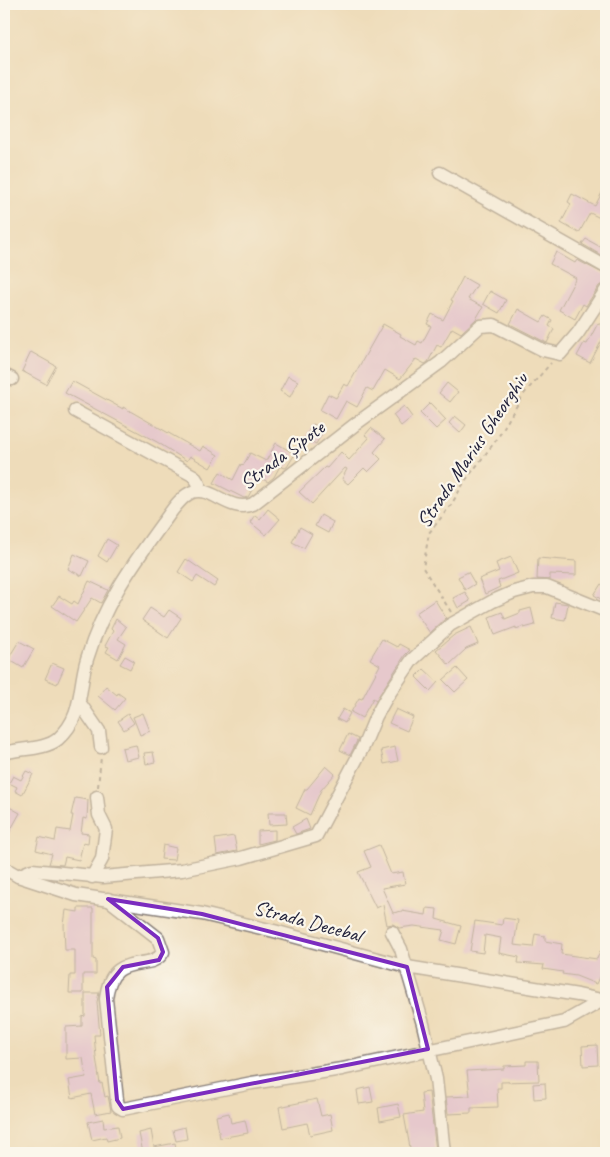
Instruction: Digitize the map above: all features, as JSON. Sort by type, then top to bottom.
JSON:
[{"type":"street","points":[[440,174],[606,267]]},
{"type":"street","points":[[560,354],[578,333],[606,290]]},
{"type":"street","name":"Strada Șipote","points":[[198,490],[240,507],[253,504],[357,423],[441,362],[480,326],[494,325],[543,350],[560,354]]},
{"type":"street","points":[[4,753],[43,746],[56,741],[68,730],[79,702],[86,661],[99,626],[116,590],[171,512],[185,496],[198,490],[199,484],[194,476],[75,411]]},
{"type":"street","points":[[18,876],[32,870],[92,877],[182,870],[241,858],[316,836],[364,745],[376,716],[399,678],[412,660],[457,620],[493,601],[514,592],[533,587],[547,587],[606,611]]},
{"type":"street","points":[[79,702],[99,731],[101,747]]},
{"type":"street","points":[[92,877],[102,860],[106,829],[99,814],[97,797]]},
{"type":"street","name":"Strada Decebal","points":[[4,868],[18,876],[76,895],[202,914],[274,931],[407,967],[604,1000]]},
{"type":"street","points":[[108,899],[158,938],[163,952],[156,960],[123,967],[110,980],[107,987],[106,999],[117,1100],[118,1106],[123,1109],[252,1083],[342,1069],[428,1049],[564,1022],[604,1000]]},
{"type":"street","points":[[392,932],[401,949],[407,967],[408,980],[423,1024],[436,1079],[444,1153]]},
{"type":"path","name":"Strada Marius Gheorghiu","points":[[457,620],[423,568],[428,533],[451,505],[465,480],[497,439],[523,395],[560,354]]},
{"type":"path","points":[[97,797],[101,747]]},
{"type":"highlighted area","points":[[108,899],[202,914],[407,967],[428,1049],[123,1109],[117,1100],[107,987],[123,967],[159,960],[163,952],[158,938]]},
{"type":"building","points":[[606,185],[606,216],[604,220],[590,213],[579,233],[561,223],[571,204],[568,202],[572,194],[595,206]]},
{"type":"building","points":[[586,239],[606,250],[606,258],[582,244]]},
{"type":"building","points":[[556,252],[575,263],[577,260],[606,275],[606,282],[599,286],[586,306],[583,304],[575,319],[559,310],[576,278],[550,264]]},
{"type":"building","points":[[463,277],[477,285],[468,299],[483,307],[476,319],[461,333],[452,328],[441,347],[437,345],[428,362],[425,364],[416,359],[400,379],[385,370],[373,391],[367,388],[357,407],[346,401],[336,419],[320,410],[328,394],[336,398],[344,384],[348,386],[383,324],[416,345],[418,341],[422,343],[431,326],[427,324],[432,314],[443,320]]},
{"type":"building","points":[[490,291],[506,300],[499,313],[483,304]]},
{"type":"building","points":[[518,309],[541,322],[545,316],[552,320],[549,326],[554,329],[547,343],[510,324]]},
{"type":"building","points":[[598,323],[606,328],[606,342],[602,340],[590,363],[577,356],[584,343],[587,344]]},
{"type":"building","points":[[31,352],[56,366],[46,384],[22,371]]},
{"type":"building","points":[[288,376],[298,381],[290,397],[280,391]]},
{"type":"building","points":[[72,381],[123,409],[123,407],[200,451],[203,446],[218,455],[210,468],[190,456],[187,461],[157,442],[65,393]]},
{"type":"building","points":[[447,383],[458,392],[450,402],[439,393]]},
{"type":"building","points":[[430,403],[446,420],[436,429],[420,413]]},
{"type":"building","points":[[404,406],[412,417],[401,426],[393,415]]},
{"type":"building","points":[[455,416],[466,425],[460,433],[449,423]]},
{"type":"building","points":[[313,424],[324,430],[316,444],[305,438]]},
{"type":"building","points":[[371,428],[385,439],[374,452],[381,459],[368,472],[364,468],[348,484],[342,479],[347,469],[345,468],[312,504],[299,492],[325,467],[327,468],[341,452],[349,460],[369,438],[365,435]]},
{"type":"building","points":[[276,443],[295,454],[287,467],[280,466],[274,477],[268,482],[259,477],[248,497],[244,498],[214,483],[220,472],[233,480],[241,464],[243,466],[250,453],[266,461]]},
{"type":"building","points":[[268,509],[280,519],[266,535],[250,522],[255,515],[260,519]]},
{"type":"building","points":[[321,515],[333,522],[328,533],[315,526]]},
{"type":"building","points":[[300,527],[312,534],[304,548],[292,542]]},
{"type":"building","points":[[107,539],[117,545],[107,562],[98,556]]},
{"type":"building","points":[[74,554],[89,561],[82,576],[68,569]]},
{"type":"building","points":[[511,557],[518,573],[498,581],[500,587],[485,594],[479,579],[499,571],[496,563]]},
{"type":"building","points":[[538,558],[576,561],[576,575],[550,574],[550,580],[537,579]]},
{"type":"building","points":[[186,559],[218,581],[214,587],[197,576],[193,582],[178,572]]},
{"type":"building","points":[[468,572],[475,584],[465,590],[458,577]]},
{"type":"building","points":[[89,581],[108,590],[101,603],[92,598],[76,622],[52,606],[59,596],[72,604],[74,601],[78,604]]},
{"type":"building","points":[[601,584],[606,587],[606,602],[594,595]]},
{"type":"building","points":[[465,592],[470,601],[458,608],[453,598]]},
{"type":"building","points":[[435,600],[446,618],[430,633],[416,613]]},
{"type":"building","points":[[555,602],[568,604],[565,620],[552,618]]},
{"type":"building","points":[[150,608],[164,617],[169,610],[181,618],[168,638],[142,620]]},
{"type":"building","points":[[531,608],[535,625],[516,629],[516,627],[495,635],[489,617],[502,612],[505,619],[520,613],[520,611]]},
{"type":"building","points":[[116,619],[126,627],[118,639],[126,644],[118,659],[106,652],[109,647],[105,646],[113,631],[111,629]]},
{"type":"building","points":[[471,627],[478,644],[466,649],[449,665],[436,650],[454,635]]},
{"type":"building","points":[[382,639],[397,647],[399,644],[410,650],[376,700],[373,698],[362,718],[351,712],[359,698],[362,699],[380,665],[370,659]]},
{"type":"building","points":[[19,641],[34,649],[23,668],[8,659]]},
{"type":"building","points":[[125,656],[134,661],[130,669],[120,664]]},
{"type":"building","points":[[52,663],[64,668],[57,684],[45,679]]},
{"type":"building","points":[[457,668],[468,680],[455,692],[443,680]]},
{"type":"building","points":[[424,669],[438,682],[430,691],[416,677]]},
{"type":"building","points":[[106,686],[117,695],[118,693],[125,698],[115,710],[98,696]]},
{"type":"building","points":[[343,709],[350,713],[345,723],[337,719]]},
{"type":"building","points":[[396,709],[413,717],[407,731],[389,723]]},
{"type":"building","points":[[143,713],[150,731],[140,735],[133,717]]},
{"type":"building","points":[[128,714],[134,723],[124,730],[118,721]]},
{"type":"building","points":[[348,734],[358,739],[350,755],[340,750]]},
{"type":"building","points":[[136,745],[139,757],[125,760],[122,748]]},
{"type":"building","points":[[395,747],[398,761],[384,764],[381,750]]},
{"type":"building","points":[[153,752],[155,762],[146,764],[144,753]]},
{"type":"building","points":[[326,766],[335,774],[321,790],[310,815],[296,808],[305,789]]},
{"type":"building","points":[[26,771],[33,774],[22,795],[15,791],[17,787],[9,783],[13,776],[21,780]]},
{"type":"building","points":[[75,798],[88,800],[87,819],[83,818],[81,833],[89,834],[88,844],[83,843],[79,860],[65,857],[63,865],[49,864],[52,854],[36,850],[39,837],[55,841],[57,829],[70,831]]},
{"type":"building","points":[[4,804],[20,813],[4,842]]},
{"type":"building","points":[[268,813],[286,813],[287,824],[269,825]]},
{"type":"building","points":[[306,819],[310,829],[296,834],[292,827]]},
{"type":"building","points":[[275,830],[275,840],[258,844],[258,831]]},
{"type":"building","points":[[234,836],[237,851],[217,855],[215,839]]},
{"type":"building","points":[[163,845],[176,848],[174,860],[161,859]]},
{"type":"building","points":[[379,845],[391,874],[403,872],[405,884],[382,888],[393,913],[402,911],[426,915],[427,908],[437,909],[436,919],[461,926],[456,944],[441,940],[444,930],[414,926],[399,928],[393,924],[387,925],[383,905],[376,908],[358,872],[371,867],[364,851]]},
{"type":"building","points":[[78,908],[93,908],[93,959],[96,960],[96,974],[83,974],[83,993],[69,993],[70,975],[75,975],[75,950],[65,950],[64,925],[66,910],[78,912]]},
{"type":"building","points":[[503,918],[518,920],[514,945],[533,947],[535,934],[545,936],[545,941],[562,944],[561,954],[597,959],[600,951],[606,953],[606,980],[599,977],[596,984],[576,976],[562,974],[563,972],[543,969],[544,965],[518,963],[519,957],[499,953],[501,938],[485,935],[483,953],[470,951],[475,921],[502,925]]},
{"type":"building","points":[[85,993],[99,993],[97,1002],[100,1035],[94,1035],[96,1057],[100,1084],[102,1083],[105,1097],[108,1096],[111,1111],[95,1114],[91,1094],[72,1098],[69,1080],[86,1077],[83,1058],[66,1059],[66,1027],[82,1026],[82,1017],[85,1016]]},
{"type":"building","points":[[597,1045],[598,1065],[583,1066],[582,1046]]},
{"type":"building","points":[[526,1061],[538,1061],[539,1081],[501,1082],[501,1088],[497,1088],[498,1107],[471,1108],[471,1113],[448,1114],[446,1097],[470,1096],[467,1071],[504,1069],[504,1066],[526,1065]]},
{"type":"building","points":[[545,1083],[546,1098],[534,1099],[533,1084]]},
{"type":"building","points":[[370,1087],[373,1102],[359,1104],[357,1090]]},
{"type":"building","points":[[429,1092],[436,1151],[411,1153],[404,1115],[423,1112],[421,1093]]},
{"type":"building","points":[[317,1099],[321,1116],[330,1114],[333,1130],[310,1135],[307,1123],[283,1128],[279,1107]]},
{"type":"building","points":[[398,1104],[401,1117],[380,1121],[378,1108]]},
{"type":"building","points":[[229,1113],[231,1123],[245,1120],[248,1133],[220,1138],[216,1116]]},
{"type":"building","points":[[103,1119],[104,1128],[118,1126],[120,1138],[107,1141],[106,1137],[92,1140],[88,1122]]},
{"type":"building","points":[[185,1127],[187,1139],[176,1141],[173,1130]]},
{"type":"building","points":[[151,1130],[154,1147],[175,1143],[177,1153],[143,1153],[139,1133]]}]
